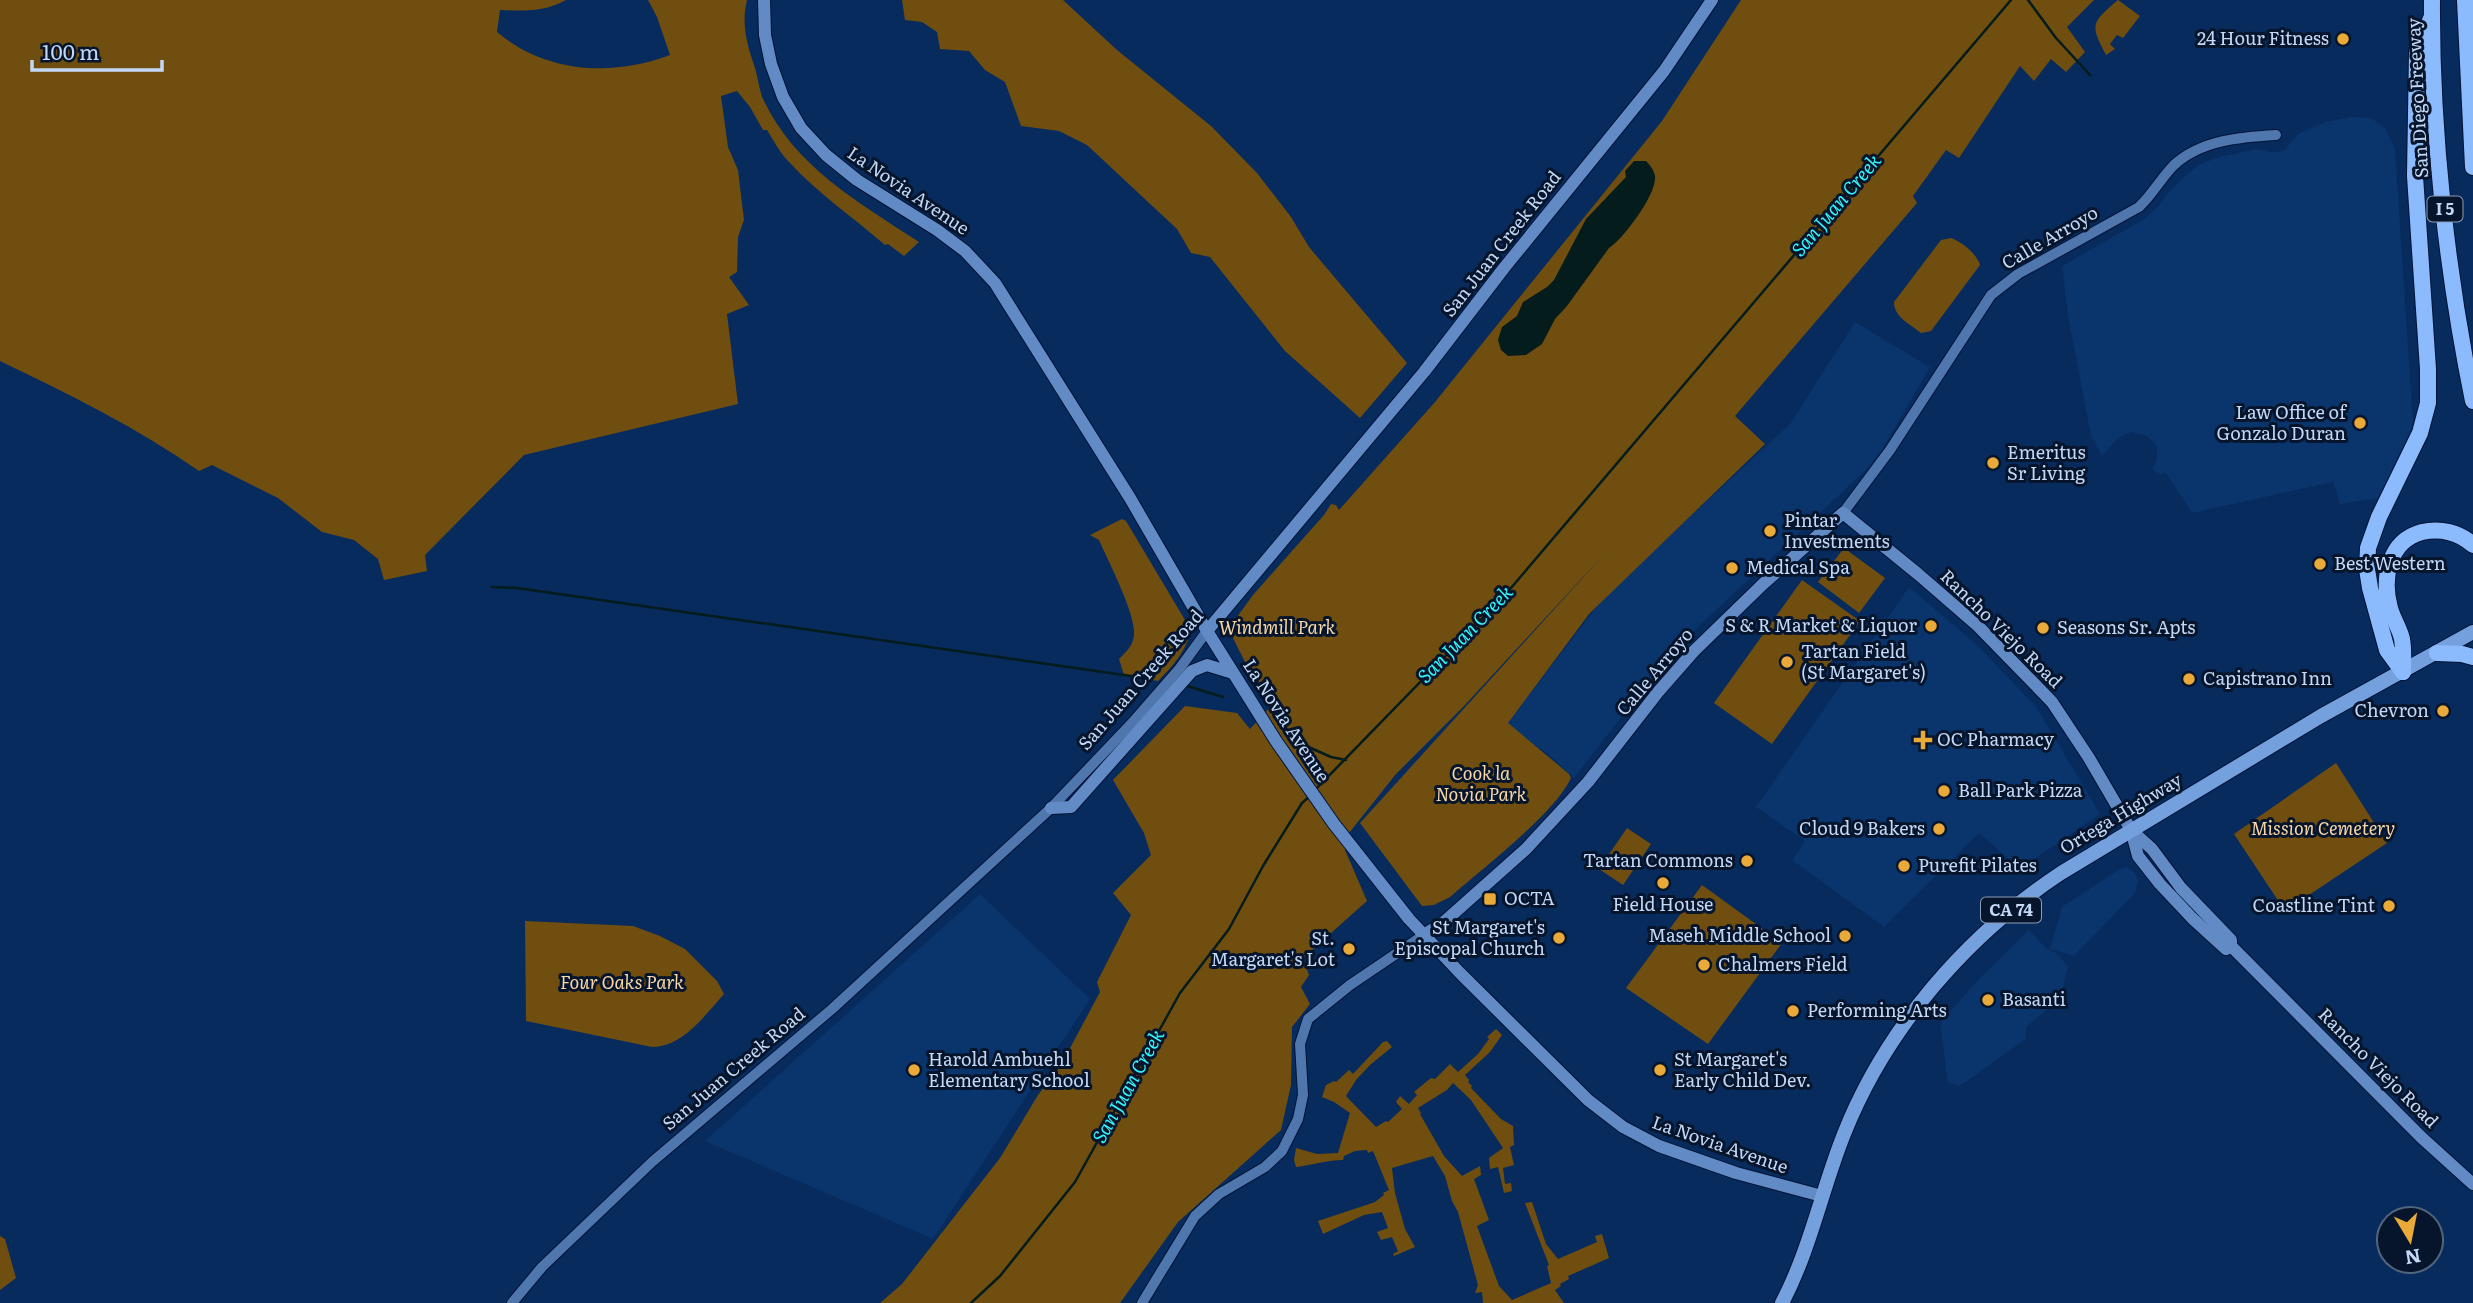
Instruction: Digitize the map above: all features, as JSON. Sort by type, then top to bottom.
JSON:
[{"type":"highway","points":[[2466,0],[2473,167]]},
{"type":"highway","points":[[2403,672],[2387,650],[2367,569],[2368,548],[2379,517],[2420,433],[2428,403],[2415,176],[2417,52],[2432,8]]},
{"type":"highway","name":"San Diego Freeway","points":[[2432,8],[2437,144],[2451,261],[2473,401]]},
{"type":"highway","points":[[2468,88],[2473,110]]},
{"type":"highway","points":[[2403,672],[2402,639],[2386,592],[2386,578],[2392,557],[2405,540],[2429,530],[2451,532],[2473,545]]},
{"type":"highway","points":[[2437,653],[2473,657]]},
{"type":"main road","name":"La Novia Avenue","points":[[764,0],[765,35],[771,64],[783,97],[801,128],[825,155],[857,180],[937,230],[965,251],[995,283],[1130,498],[1207,631],[1276,741],[1335,824],[1409,919],[1588,1100],[1623,1127],[1659,1146],[1736,1173],[1822,1196]]},
{"type":"main road","name":"San Juan Creek Road","points":[[1207,631],[1424,372],[1504,268],[1664,71],[1712,0]]},
{"type":"main road","name":"Rancho Viejo Road","points":[[1843,513],[1978,626],[2052,702],[2131,830],[2138,856],[2160,884],[2226,949],[2231,946],[2421,1137],[2473,1184]]},
{"type":"main road","name":"Calle Arroyo","points":[[1424,934],[1444,922],[1526,849],[1588,782],[1675,671],[1763,584],[1843,513]]},
{"type":"main road","name":"Ortega Highway","points":[[1782,1303],[1796,1273],[1860,1096],[1908,1019],[1965,952],[2032,892],[2320,716],[2473,632]]},
{"type":"main road","points":[[1051,808],[1071,807],[1192,671],[1207,665],[1233,673]]},
{"type":"street","name":"Calle Arroyo","points":[[1843,513],[1879,466],[1991,295],[2018,274],[2140,206],[2150,198],[2175,164],[2193,151],[2225,141],[2276,135]]},
{"type":"street","name":"San Juan Creek Road","points":[[512,1303],[542,1267],[652,1162],[830,1011],[1051,808],[1132,723],[1180,668],[1207,631]]},
{"type":"street","name":"Calle Arroyo","points":[[1142,1303],[1195,1216],[1219,1194],[1265,1167],[1282,1151],[1298,1119],[1303,1095],[1300,1044],[1308,1018],[1424,934]]},
{"type":"shaded area","points":[[2351,117],[2371,118],[2385,128],[2395,149],[2413,422],[2408,437],[2378,498],[2340,504],[2333,482],[2192,513],[2166,473],[2159,474],[2152,470],[2157,459],[2157,446],[2147,436],[2131,432],[2117,439],[2102,456],[2091,436],[2068,316],[2062,266],[2146,218],[2173,187],[2198,165],[2219,157],[2257,149],[2284,151],[2298,134],[2325,122]]},
{"type":"shaded area","points":[[1634,161],[1646,161],[1655,176],[1651,193],[1638,215],[1555,319],[1542,344],[1526,355],[1508,356],[1501,350],[1498,340],[1502,327],[1517,316],[1523,302],[1554,280],[1586,219],[1626,177],[1625,171]]},
{"type":"shaded area","points":[[1855,322],[1930,367],[1883,448],[1868,468],[1697,628],[1648,683],[1574,778],[1546,752],[1504,728],[1599,604],[1790,424]]},
{"type":"shaded area","points":[[1909,587],[1978,646],[2037,708],[2100,814],[2020,869],[1979,833],[1884,927],[1792,860],[1805,841],[1756,807]]},
{"type":"shaded area","points":[[2127,867],[2136,874],[2138,881],[2135,893],[2074,956],[2050,949],[2062,907],[2121,868]]},
{"type":"shaded area","name":"Harold Ambuehl Elementary School","points":[[980,894],[1090,999],[933,1239],[705,1141]]},
{"type":"shaded area","points":[[2029,930],[2047,949],[2058,954],[2068,967],[2060,999],[2026,1027],[2026,1039],[1960,1086],[1948,1083],[1940,1023],[1980,978]]},
{"type":"green space","points":[[0,0],[566,0],[542,9],[500,10],[497,32],[516,46],[537,56],[580,67],[603,68],[648,62],[670,55],[648,0],[747,0],[747,43],[763,99],[776,123],[810,164],[830,181],[919,242],[904,256],[888,244],[885,245],[800,173],[783,155],[767,130],[763,130],[737,91],[721,96],[728,147],[738,170],[744,220],[738,237],[737,272],[729,277],[749,305],[727,314],[738,404],[524,455],[425,555],[427,571],[384,580],[378,559],[354,540],[322,532],[278,498],[212,465],[199,471],[127,426],[0,361]]},
{"type":"green space","points":[[902,0],[1063,0],[1117,50],[1211,126],[1257,173],[1291,217],[1309,247],[1407,363],[1360,418],[1285,351],[1210,257],[1191,253],[1177,229],[1087,145],[1059,131],[1021,126],[1005,82],[985,70],[969,51],[940,49],[937,32],[922,22],[905,20]]},
{"type":"green space","points":[[1741,0],[2094,0],[2067,27],[2085,52],[2066,72],[2051,59],[2034,81],[2020,66],[1959,158],[1946,150],[1913,196],[1917,203],[1735,416],[1765,444],[1589,614],[1508,723],[1571,778],[1550,808],[1450,897],[1434,905],[1422,906],[1360,823],[1608,550],[1464,706],[1396,774],[1345,838],[1345,850],[1367,901],[1303,958],[1309,975],[1301,987],[1310,1004],[1292,1027],[1291,1085],[1281,1130],[1178,1222],[1120,1303],[880,1303],[902,1284],[1000,1158],[1038,1095],[1060,1067],[1100,992],[1097,982],[1131,915],[1113,893],[1151,855],[1144,833],[1113,780],[1185,706],[1237,713],[1250,729],[1274,703],[1245,662],[1233,638],[1237,617],[1331,504],[1336,505],[1339,510],[1435,402],[1662,121]]},
{"type":"green space","points":[[2118,0],[2140,16],[2123,38],[2117,35],[2110,44],[2115,49],[2106,55],[2097,37],[2096,24],[2102,14]]},
{"type":"green space","points":[[1951,238],[1968,249],[1980,265],[1931,331],[1921,333],[1900,316],[1894,302],[1941,240]]},
{"type":"green space","points":[[1122,519],[1126,521],[1191,630],[1178,658],[1158,681],[1124,675],[1119,659],[1129,648],[1134,635],[1131,614],[1099,540],[1090,535]]},
{"type":"green space","points":[[1844,548],[1885,578],[1859,613],[1818,582]]},
{"type":"green space","name":"Tartan Field (St Margaret's)","points":[[1802,580],[1860,621],[1772,744],[1714,703]]},
{"type":"green space","name":"Mission Cemetery","points":[[2336,763],[2387,843],[2285,911],[2234,834]]},
{"type":"green space","points":[[1627,828],[1651,844],[1623,885],[1599,869]]},
{"type":"green space","name":"Chalmers Field","points":[[1702,885],[1782,943],[1708,1044],[1626,988]]},
{"type":"green space","name":"Four Oaks Park","points":[[525,921],[633,926],[685,949],[717,981],[724,994],[683,1036],[663,1046],[652,1047],[526,1021]]},
{"type":"green space","points":[[1496,1029],[1502,1035],[1490,1052],[1465,1075],[1471,1088],[1501,1119],[1513,1126],[1514,1145],[1510,1147],[1514,1165],[1503,1168],[1505,1184],[1511,1183],[1512,1191],[1504,1193],[1498,1167],[1490,1169],[1489,1158],[1503,1148],[1471,1100],[1453,1083],[1447,1090],[1418,1108],[1444,1156],[1462,1176],[1480,1166],[1481,1175],[1474,1179],[1489,1220],[1477,1226],[1499,1286],[1512,1300],[1551,1283],[1549,1265],[1525,1203],[1532,1202],[1546,1244],[1558,1259],[1597,1242],[1595,1236],[1602,1234],[1609,1258],[1568,1276],[1569,1279],[1560,1284],[1555,1290],[1564,1303],[1483,1303],[1482,1292],[1475,1293],[1478,1285],[1458,1212],[1445,1176],[1433,1156],[1392,1168],[1395,1193],[1405,1229],[1415,1247],[1394,1256],[1398,1251],[1392,1237],[1381,1240],[1377,1232],[1388,1228],[1382,1212],[1364,1215],[1323,1234],[1318,1221],[1375,1202],[1389,1190],[1373,1151],[1355,1151],[1344,1156],[1343,1160],[1296,1167],[1294,1160],[1296,1148],[1317,1154],[1338,1153],[1350,1113],[1322,1097],[1326,1085],[1336,1082],[1349,1070],[1353,1074],[1383,1042],[1387,1041],[1392,1047],[1370,1065],[1346,1096],[1376,1127],[1388,1122],[1402,1109],[1396,1102],[1400,1096],[1409,1104],[1417,1095],[1414,1092],[1431,1078],[1435,1079],[1450,1064],[1458,1072],[1478,1054],[1489,1039],[1487,1037]]},
{"type":"green space","points":[[0,1236],[5,1239],[16,1278],[0,1290]]},
{"type":"waterway","name":"San Juan Creek","points":[[1314,791],[1505,595],[2011,0]]},
{"type":"waterway","points":[[2028,0],[2056,38],[2090,75]]},
{"type":"waterway","points":[[492,587],[517,588],[1145,678]]},
{"type":"waterway","points":[[1184,685],[1223,697]]},
{"type":"waterway","points":[[1295,741],[1331,757],[1346,760]]},
{"type":"waterway","name":"San Juan Creek","points":[[971,1303],[1000,1276],[1075,1182],[1180,993],[1229,929],[1263,866],[1302,803],[1310,796]]},
{"type":"place","name":"24 Hour Fitness","points":[[2343,39]]},
{"type":"place","name":"Law Office of Gonzalo Duran","points":[[2360,423]]},
{"type":"place","name":"Emeritus Sr Living","points":[[1993,463]]},
{"type":"place","name":"Pintar Investments","points":[[1770,531]]},
{"type":"place","name":"Best Western","points":[[2320,564]]},
{"type":"place","name":"Medical Spa","points":[[1732,568]]},
{"type":"place","name":"S & R Market & Liquor","points":[[1931,626]]},
{"type":"place","name":"Seasons Sr. Apts","points":[[2043,628]]},
{"type":"place","name":"Tartan Field (St Margaret's)","points":[[1787,662]]},
{"type":"place","name":"Capistrano Inn","points":[[2189,679]]},
{"type":"place","name":"Chevron","points":[[2443,711]]},
{"type":"place","name":"OC Pharmacy","points":[[1923,740]]},
{"type":"place","name":"Ball Park Pizza","points":[[1944,791]]},
{"type":"place","name":"Cloud 9 Bakers","points":[[1939,829]]},
{"type":"place","name":"Tartan Commons","points":[[1747,861]]},
{"type":"place","name":"Purefit Pilates","points":[[1904,866]]},
{"type":"place","name":"Field House","points":[[1663,883]]},
{"type":"place","name":"OCTA","points":[[1490,899]]},
{"type":"place","name":"Coastline Tint","points":[[2389,906]]},
{"type":"place","name":"Maseh Middle School","points":[[1845,936]]},
{"type":"place","name":"St Margaret's Episcopal Church","points":[[1559,938]]},
{"type":"place","name":"St. Margaret's Lot","points":[[1349,949]]},
{"type":"place","name":"Chalmers Field","points":[[1704,965]]},
{"type":"place","name":"Basanti","points":[[1988,1000]]},
{"type":"place","name":"Performing Arts","points":[[1793,1011]]},
{"type":"place","name":"Harold Ambuehl Elementary School","points":[[914,1070]]},
{"type":"place","name":"St Margaret's Early Child Dev.","points":[[1660,1070]]},
{"type":"park label","name":"Windmill Park","points":[[1277,628]]},
{"type":"park label","name":"Cook la Novia Park","points":[[1481,784]]}]
